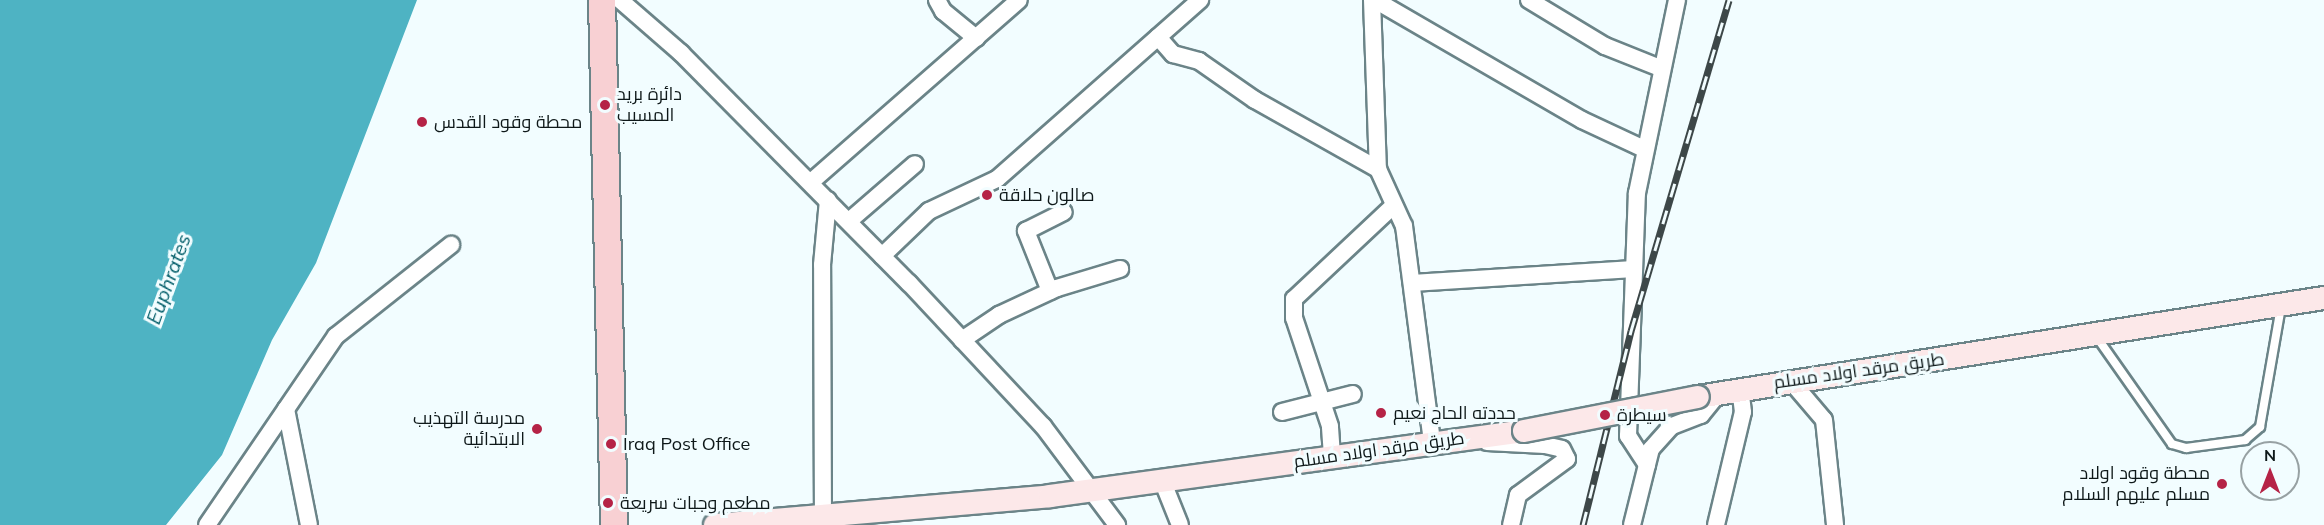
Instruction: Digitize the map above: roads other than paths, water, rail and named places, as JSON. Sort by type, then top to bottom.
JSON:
[{"type":"main road","points":[[602,0],[614,525]]},
{"type":"street","points":[[620,0],[811,182],[962,340],[1043,426],[1087,491],[1117,525]]},
{"type":"street","points":[[938,0],[943,11],[976,38]]},
{"type":"street","points":[[811,182],[1019,0]]},
{"type":"street","points":[[882,256],[929,211],[998,179],[1200,0]]},
{"type":"street","points":[[1374,0],[1582,120],[1644,149]]},
{"type":"street","points":[[1374,0],[1378,169],[1404,226],[1432,442]]},
{"type":"street","points":[[1528,0],[1605,46],[1660,68]]},
{"type":"street","points":[[1647,465],[1628,436],[1634,269],[1644,149],[1660,68],[1677,0]]},
{"type":"street","points":[[1158,37],[1173,54],[1199,61],[1255,100],[1378,169]]},
{"type":"street","points":[[849,221],[915,164]]},
{"type":"street","points":[[823,520],[822,265],[828,200]]},
{"type":"street","points":[[1332,456],[1320,398],[1294,318],[1294,299],[1394,205]]},
{"type":"street","points":[[1050,291],[1026,231],[1064,212]]},
{"type":"street","points":[[207,525],[336,336],[451,244]]},
{"type":"street","points":[[962,340],[1050,291],[1120,269]]},
{"type":"street","points":[[1412,283],[1634,269]]},
{"type":"street","name":"طريق مرقد اولاد مسلم","points":[[715,525],[823,520],[1087,491],[1524,431],[1790,380],[2096,336],[2324,298]]},
{"type":"street","points":[[1790,380],[1824,420],[1834,525]]},
{"type":"street","points":[[1632,525],[1651,449],[1672,426],[1701,415],[1719,393],[1743,412],[1716,525]]},
{"type":"street","points":[[1282,412],[1320,398],[1353,394]]},
{"type":"street","points":[[286,409],[309,525]]},
{"type":"street","points":[[1468,438],[1545,445],[1562,449],[1567,459],[1518,495],[1511,525]]},
{"type":"street","points":[[1162,480],[1180,525]]},
{"type":"lane","points":[[2096,336],[2172,444],[2186,448],[2245,440],[2260,427],[2281,306]]},
{"type":"water","name":"Euphrates","points":[[0,0],[417,0],[316,263],[272,340],[222,455],[166,525],[0,525]]},
{"type":"railway","points":[[1583,525],[1631,331],[1729,0]]},
{"type":"place","name":"دائرة بريد المسيب","points":[[605,105]]},
{"type":"place","name":"محطة وقود القدس","points":[[422,122]]},
{"type":"place","name":"صالون حلاقة","points":[[987,195]]},
{"type":"place","name":"حددته الحاج نعيم","points":[[1381,413]]},
{"type":"place","name":"سيطرة","points":[[1605,415]]},
{"type":"place","name":"مدرسة التهذيب الابتدائية","points":[[537,429]]},
{"type":"place","name":"Iraq Post Office","points":[[611,444]]},
{"type":"place","name":"محطة وقود اولاد مسلم عليهم السلام","points":[[2222,484]]},
{"type":"place","name":"مطعم وجبات سريعة","points":[[608,503]]}]
